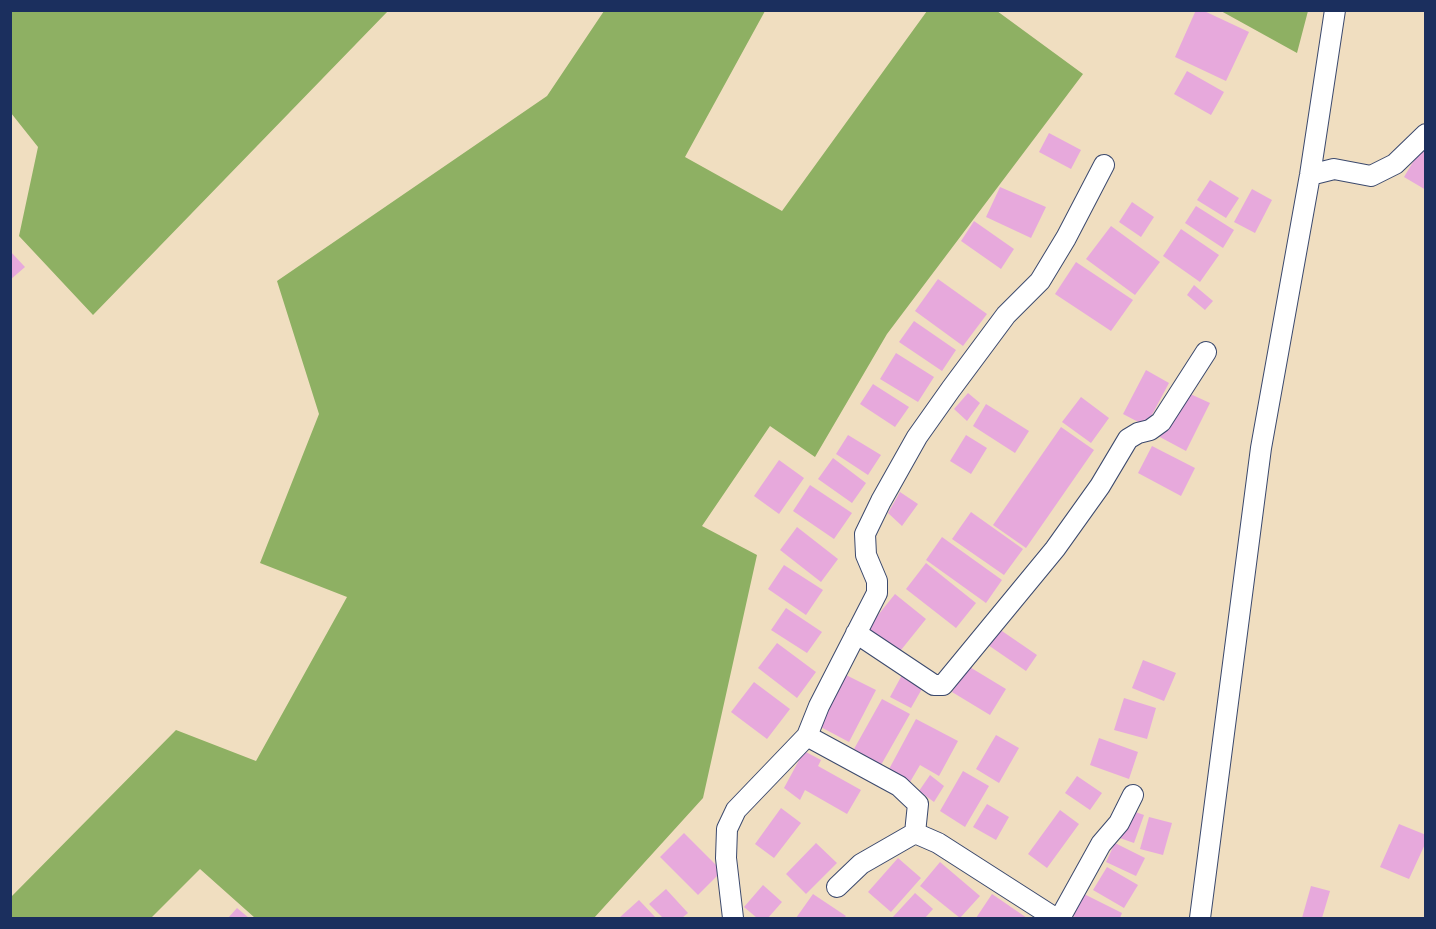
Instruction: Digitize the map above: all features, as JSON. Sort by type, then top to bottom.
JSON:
[{"type":"street","points":[[1200,918],[1261,448],[1310,175],[1335,10]]},
{"type":"street","points":[[1310,175],[1334,169],[1371,176],[1395,164],[1425,134]]},
{"type":"street","points":[[734,918],[726,858],[727,829],[736,810],[807,736],[819,706],[877,593],[877,581],[866,555],[865,534],[881,501],[917,437],[1006,315],[1040,281],[1066,238],[1104,165]]},
{"type":"street","points":[[856,633],[934,685],[943,685],[1055,549],[1100,486],[1128,439],[1150,430],[1161,422],[1206,352]]},
{"type":"street","points":[[807,736],[899,786],[918,804],[915,833]]},
{"type":"street","points":[[915,833],[938,843],[1054,917],[1101,844],[1119,823],[1133,795]]},
{"type":"street","points":[[837,887],[861,864],[915,833]]},
{"type":"green space","points":[[10,11],[388,11],[93,315],[19,236],[38,147],[11,113]]},
{"type":"green space","points":[[604,11],[765,11],[685,157],[782,211],[927,11],[997,11],[1083,74],[887,334],[815,457],[770,426],[702,526],[757,555],[703,798],[594,918],[255,918],[200,869],[151,918],[11,918],[11,897],[176,730],[256,761],[347,597],[260,563],[319,414],[277,281],[547,96]]},
{"type":"green space","points":[[1221,11],[1308,11],[1297,53]]},
{"type":"building","points":[[1196,10],[1202,10],[1249,32],[1226,81],[1175,57]]},
{"type":"building","points":[[1187,71],[1224,92],[1211,115],[1174,94]]},
{"type":"building","points":[[1049,133],[1081,150],[1071,169],[1039,152]]},
{"type":"building","points":[[1423,145],[1426,146],[1426,190],[1404,177]]},
{"type":"building","points":[[1210,180],[1239,198],[1226,218],[1197,200]]},
{"type":"building","points":[[1000,187],[1046,207],[1031,238],[986,217]]},
{"type":"building","points":[[1252,189],[1272,200],[1255,233],[1234,222]]},
{"type":"building","points":[[1132,202],[1154,217],[1141,237],[1119,222]]},
{"type":"building","points":[[1196,206],[1234,230],[1223,248],[1185,223]]},
{"type":"building","points":[[974,221],[1014,249],[1001,269],[961,241]]},
{"type":"building","points":[[1111,226],[1160,262],[1135,295],[1086,259]]},
{"type":"building","points":[[1181,229],[1219,255],[1200,282],[1163,256]]},
{"type":"building","points":[[10,251],[25,267],[10,280]]},
{"type":"building","points":[[1076,262],[1133,300],[1111,331],[1055,294]]},
{"type":"building","points":[[938,279],[987,314],[963,346],[915,311]]},
{"type":"building","points":[[1194,285],[1213,301],[1205,310],[1187,295]]},
{"type":"building","points":[[914,321],[956,350],[942,371],[899,342]]},
{"type":"building","points":[[896,353],[934,377],[918,402],[880,379]]},
{"type":"building","points":[[1146,370],[1169,383],[1146,426],[1123,414]]},
{"type":"building","points":[[873,384],[909,407],[895,427],[860,404]]},
{"type":"building","points":[[1186,392],[1210,403],[1186,451],[1158,436]]},
{"type":"building","points":[[968,393],[980,403],[967,421],[954,409]]},
{"type":"building","points":[[1081,397],[1109,418],[1091,443],[1062,422]]},
{"type":"building","points":[[986,404],[1029,431],[1015,453],[973,426]]},
{"type":"building","points":[[1061,427],[1094,450],[1026,548],[993,525]]},
{"type":"building","points":[[848,435],[881,455],[868,475],[836,454]]},
{"type":"building","points":[[966,435],[987,448],[971,474],[950,461]]},
{"type":"building","points":[[1152,446],[1195,468],[1181,496],[1138,473]]},
{"type":"building","points":[[833,458],[866,483],[852,503],[818,479]]},
{"type":"building","points":[[779,460],[804,478],[779,514],[754,496]]},
{"type":"building","points":[[810,485],[852,513],[834,539],[793,511]]},
{"type":"building","points":[[900,492],[918,504],[902,526],[888,513]]},
{"type":"building","points":[[971,512],[1023,549],[1004,575],[952,539]]},
{"type":"building","points":[[797,527],[838,559],[821,582],[780,550]]},
{"type":"building","points":[[942,537],[1002,580],[986,603],[926,560]]},
{"type":"building","points":[[926,563],[976,603],[956,628],[906,589]]},
{"type":"building","points":[[784,565],[823,590],[806,615],[768,589]]},
{"type":"building","points":[[895,594],[926,619],[897,655],[866,630]]},
{"type":"building","points":[[786,608],[822,632],[807,653],[771,630]]},
{"type":"building","points":[[999,629],[1037,655],[1026,671],[988,645]]},
{"type":"building","points":[[777,643],[816,672],[797,698],[758,668]]},
{"type":"building","points":[[1143,660],[1176,673],[1164,701],[1132,688]]},
{"type":"building","points":[[968,666],[1006,689],[990,715],[952,692]]},
{"type":"building","points":[[844,674],[876,690],[849,742],[817,725]]},
{"type":"building","points":[[902,675],[923,687],[911,708],[890,697]]},
{"type":"building","points":[[754,682],[790,709],[767,739],[731,712]]},
{"type":"building","points":[[1124,698],[1156,708],[1147,739],[1114,730]]},
{"type":"building","points":[[882,699],[910,714],[881,765],[854,749]]},
{"type":"building","points":[[916,719],[958,741],[939,776],[920,765],[910,782],[888,771]]},
{"type":"building","points":[[996,735],[1019,748],[999,783],[976,769]]},
{"type":"building","points":[[1099,738],[1138,752],[1129,779],[1090,765]]},
{"type":"building","points":[[804,751],[821,760],[818,766],[861,790],[847,814],[805,790],[800,800],[784,788]]},
{"type":"building","points":[[963,771],[989,786],[965,827],[940,811]]},
{"type":"building","points":[[930,775],[944,786],[934,802],[919,791]]},
{"type":"building","points":[[1077,776],[1102,793],[1090,810],[1065,793]]},
{"type":"building","points":[[987,804],[1009,817],[996,840],[973,827]]},
{"type":"building","points":[[781,808],[801,823],[774,858],[755,844]]},
{"type":"building","points":[[1127,809],[1144,815],[1134,843],[1117,837]]},
{"type":"building","points":[[1060,810],[1079,824],[1047,868],[1028,854]]},
{"type":"building","points":[[1149,817],[1172,823],[1163,855],[1140,849]]},
{"type":"building","points":[[1399,824],[1426,835],[1426,842],[1409,879],[1380,867]]},
{"type":"building","points":[[684,833],[722,871],[698,895],[660,857]]},
{"type":"building","points":[[816,843],[837,863],[806,894],[786,874]]},
{"type":"building","points":[[1115,843],[1145,858],[1136,876],[1106,862]]},
{"type":"building","points":[[898,858],[921,878],[891,912],[868,892]]},
{"type":"building","points":[[940,862],[980,896],[960,918],[920,886]]},
{"type":"building","points":[[1107,867],[1138,885],[1124,908],[1093,890]]},
{"type":"building","points":[[763,885],[782,902],[768,918],[757,918],[744,907]]},
{"type":"building","points":[[1311,886],[1330,891],[1322,918],[1302,918]]},
{"type":"building","points":[[666,889],[688,913],[682,918],[663,918],[649,904]]},
{"type":"building","points":[[1080,892],[1122,913],[1120,918],[1077,918],[1069,914]]},
{"type":"building","points":[[915,893],[933,909],[925,918],[892,918]]},
{"type":"building","points":[[813,894],[846,916],[844,918],[796,918]]},
{"type":"building","points":[[992,894],[1027,918],[976,918]]},
{"type":"building","points":[[639,900],[656,918],[619,918]]},
{"type":"building","points":[[237,908],[249,918],[228,918]]}]
